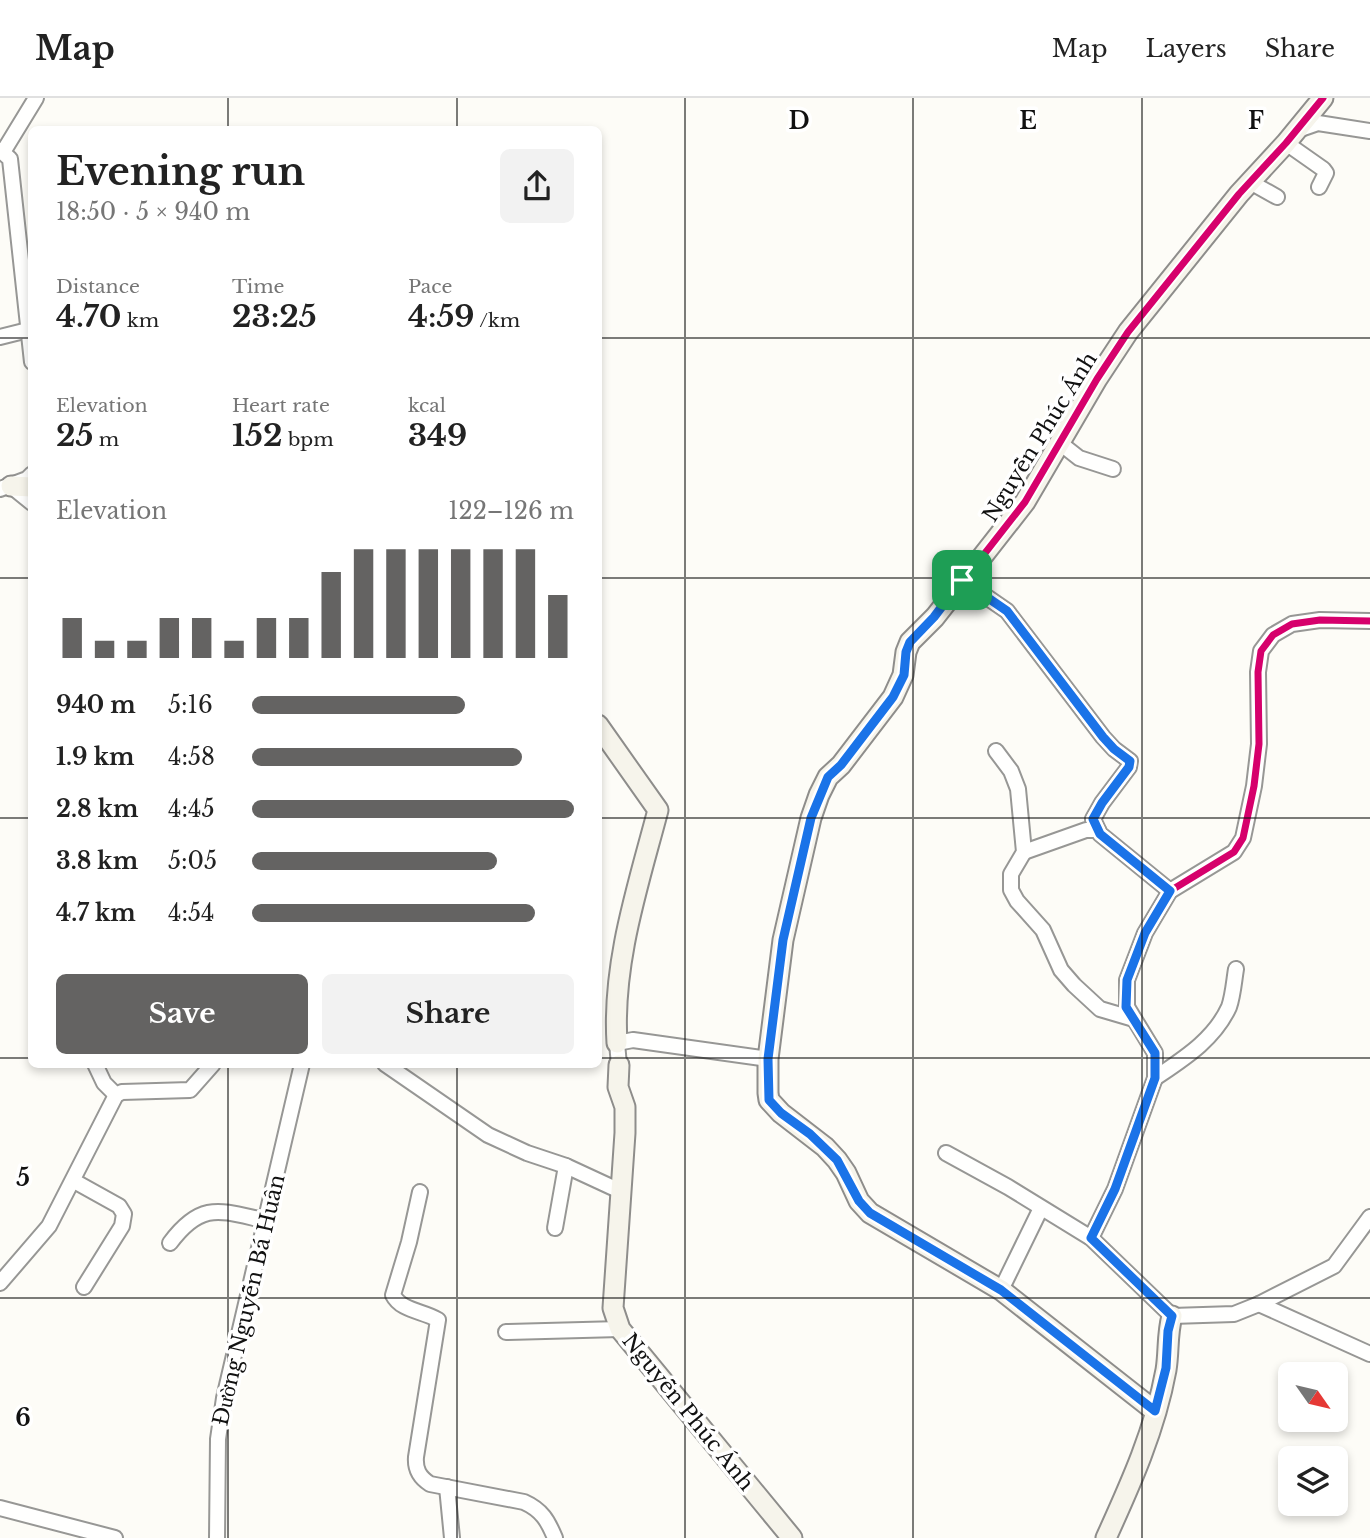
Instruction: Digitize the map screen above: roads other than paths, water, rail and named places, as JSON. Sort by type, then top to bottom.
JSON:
[{"type":"street","points":[[0,337],[28,330],[7,189],[10,159],[1,151],[36,98]]},
{"type":"street","name":"Nguyễn Phúc Ánh","points":[[1155,1411],[1001,1290],[874,1216],[863,1206],[837,1160],[769,1100],[768,1059],[783,940],[811,818],[819,795],[828,777],[841,765],[893,697],[904,675],[906,652],[910,642],[934,617],[1013,518],[1128,332],[1250,182],[1323,98]]},
{"type":"street","points":[[1319,187],[1326,173],[1323,169],[1286,143],[1298,130],[1318,122],[1370,131]]},
{"type":"street","points":[[1250,182],[1277,197]]},
{"type":"street","points":[[1060,443],[1079,458],[1113,469]]},
{"type":"street","points":[[6,488],[28,478]]},
{"type":"street","points":[[6,488],[28,487]]},
{"type":"street","points":[[6,488],[28,501]]},
{"type":"street","points":[[962,580],[1007,611],[1103,737],[1130,761],[1129,767],[1093,819],[1100,834],[1170,891]]},
{"type":"street","points":[[1091,1238],[1115,1189],[1155,1078],[1155,1053],[1126,1007],[1127,980],[1145,933],[1170,891],[1234,852],[1243,838],[1255,786],[1259,744],[1258,672],[1261,651],[1273,635],[1292,624],[1320,620],[1370,621]]},
{"type":"street","points":[[602,732],[658,810],[625,931],[616,1015],[620,1065]]},
{"type":"street","points":[[996,751],[1011,771],[1018,789],[1024,852],[1010,874],[1011,890],[1017,901],[1043,930],[1061,970],[1100,1009],[1134,1018]]},
{"type":"street","points":[[1024,852],[1086,830],[1098,830]]},
{"type":"street","points":[[1155,1078],[1196,1051],[1214,1028],[1229,1006],[1236,969]]},
{"type":"street","points":[[617,1043],[633,1040],[768,1059]]},
{"type":"street","name":"Nguyễn Phúc Ánh","points":[[620,1065],[618,1087],[625,1107],[625,1120],[613,1308],[620,1329],[792,1538]]},
{"type":"street","points":[[97,1068],[104,1083],[116,1095]]},
{"type":"street","points":[[0,1283],[43,1235],[74,1181],[116,1095],[122,1092],[190,1090],[209,1068]]},
{"type":"street","name":"Đường Nguyễn Bá Huân","points":[[217,1538],[218,1439],[223,1398],[302,1068]]},
{"type":"street","points":[[391,1068],[488,1136],[566,1166],[620,1191]]},
{"type":"street","points":[[946,1153],[1091,1238],[1172,1316],[1234,1314],[1259,1304],[1334,1266],[1370,1217]]},
{"type":"street","points":[[555,1228],[566,1166]]},
{"type":"street","points":[[74,1181],[119,1206],[124,1214],[121,1226],[84,1287]]},
{"type":"street","points":[[420,1192],[393,1295],[402,1305],[438,1320],[416,1464],[423,1479],[430,1484],[534,1506],[548,1522],[555,1538]]},
{"type":"street","points":[[1001,1290],[1041,1208]]},
{"type":"street","points":[[170,1243],[190,1220],[215,1210],[267,1221]]},
{"type":"street","points":[[1259,1304],[1370,1354]]},
{"type":"street","points":[[1106,1538],[1145,1450],[1166,1368],[1168,1331],[1172,1316]]},
{"type":"street","points":[[506,1332],[620,1329]]},
{"type":"street","points":[[447,1488],[452,1538]]},
{"type":"street","points":[[0,1507],[115,1538]]}]
